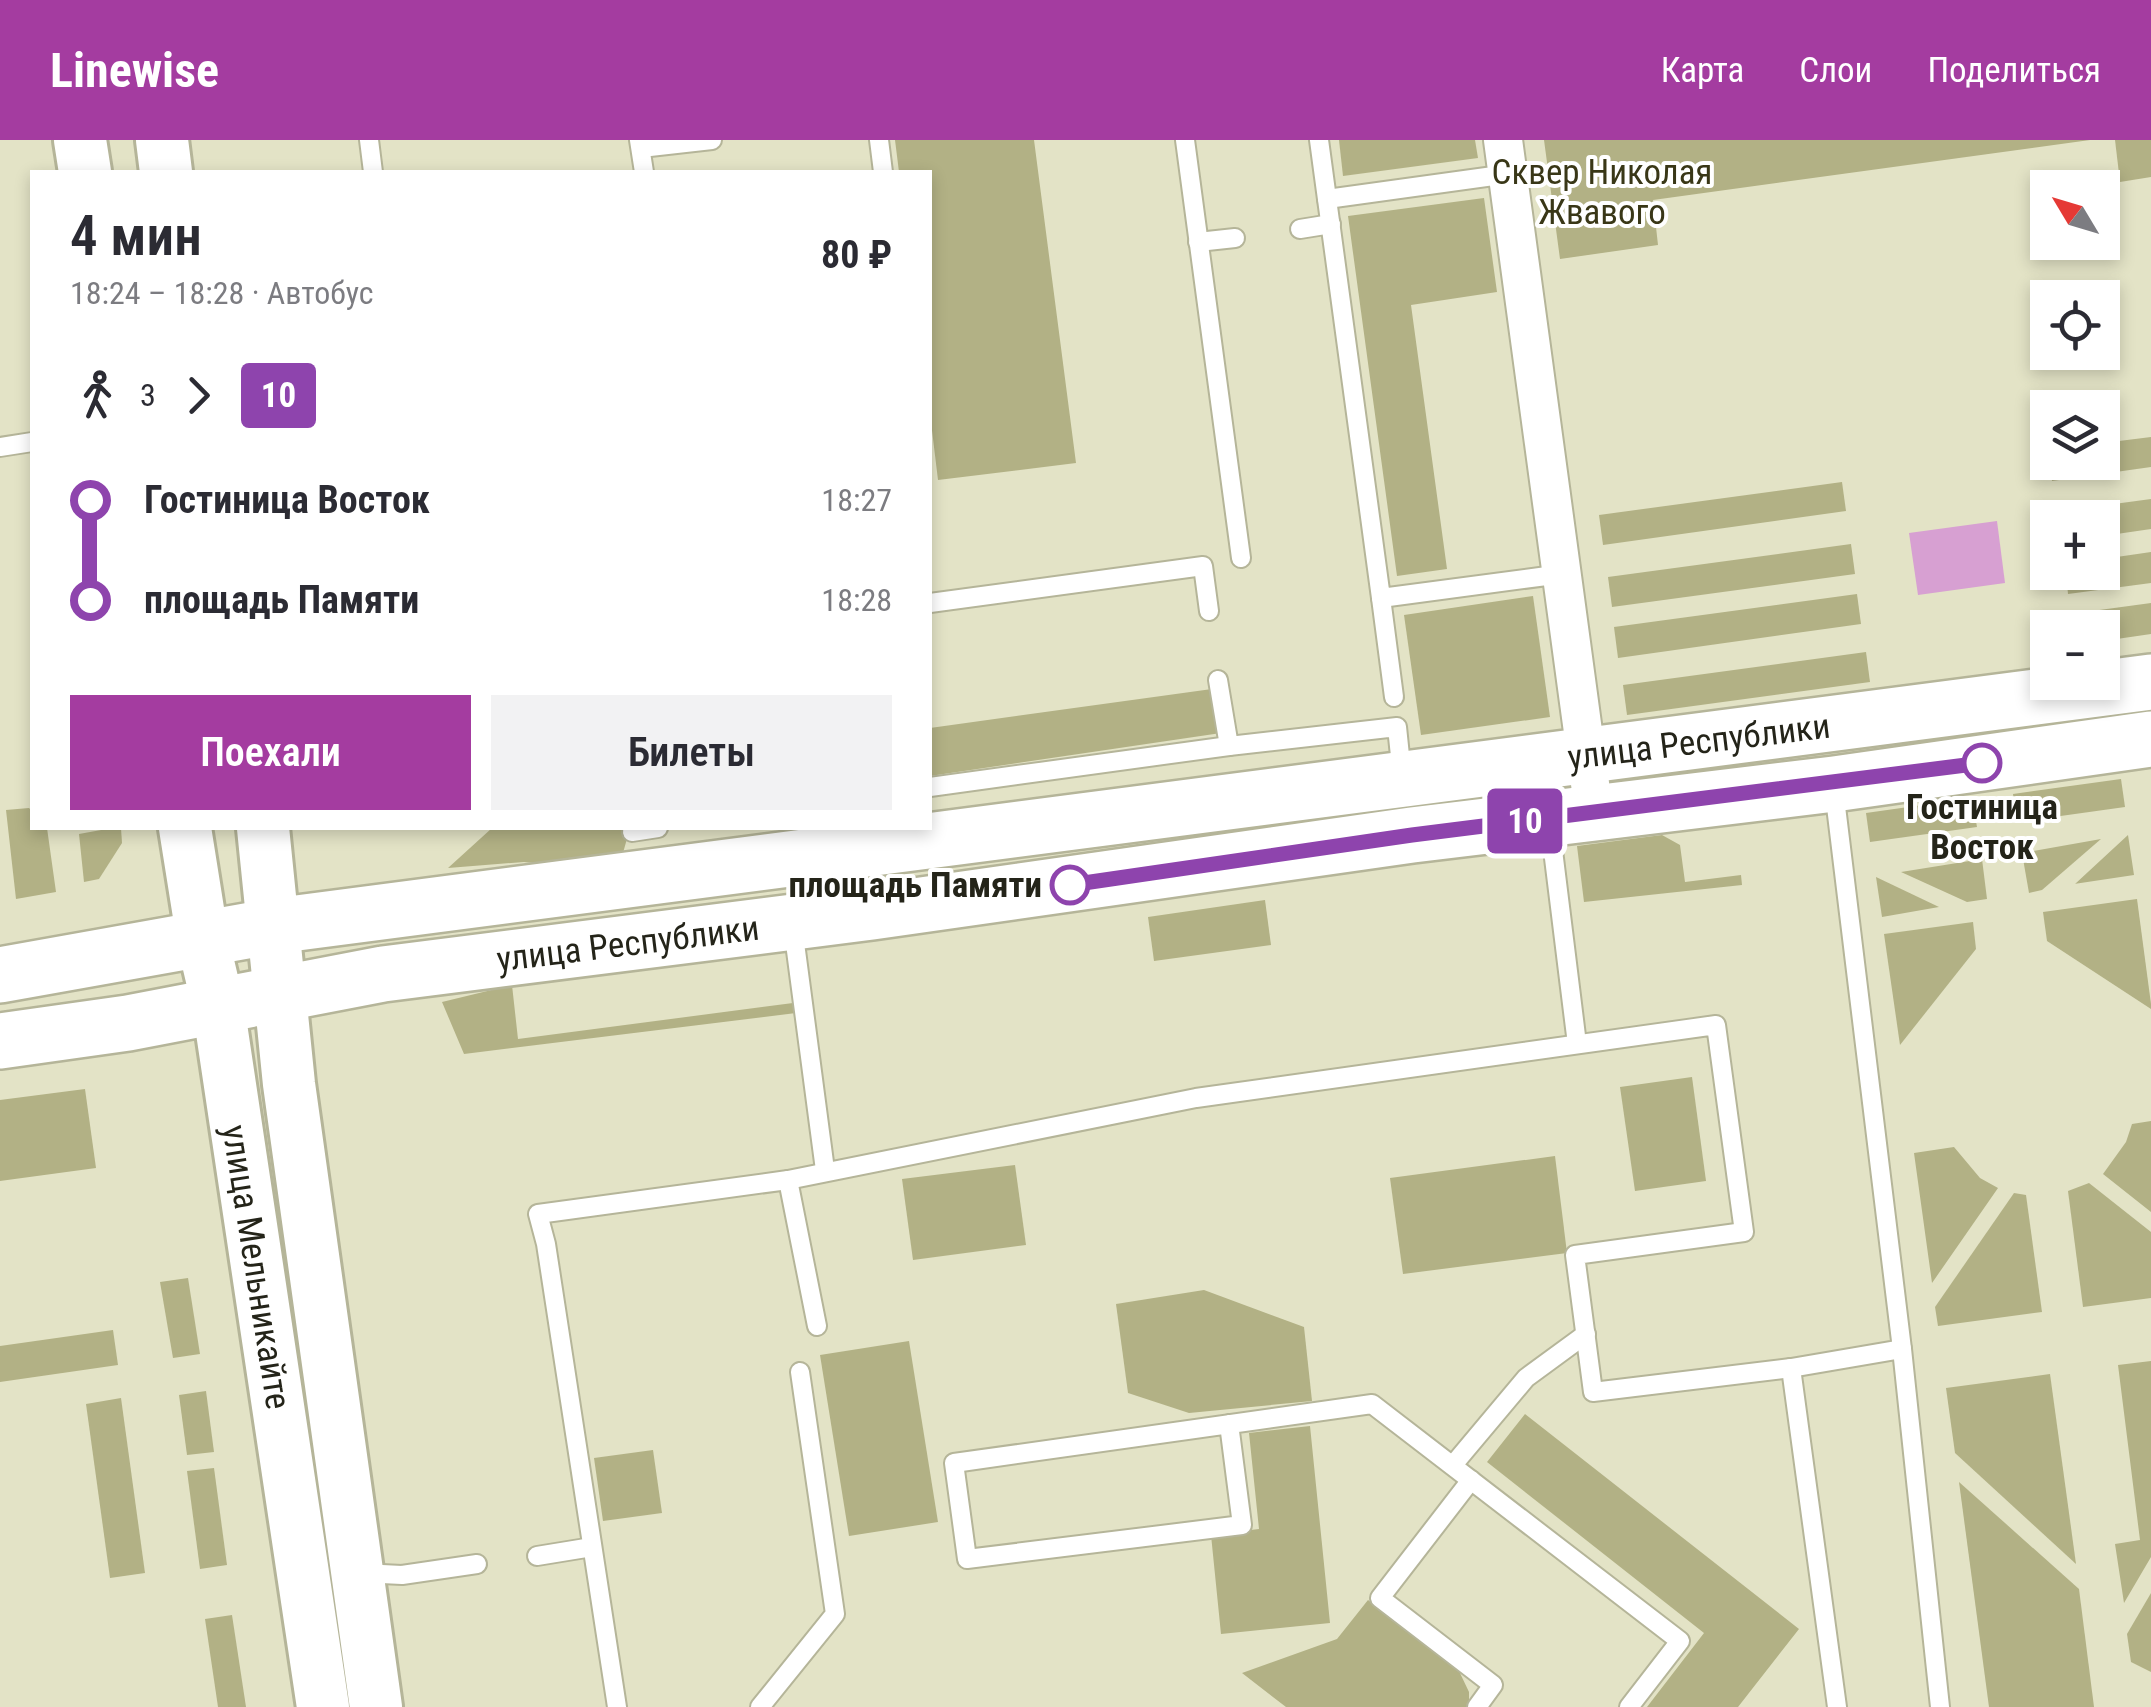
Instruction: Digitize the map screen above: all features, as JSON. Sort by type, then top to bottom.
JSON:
[{"type":"main road","points":[[80,140],[85,170]]},
{"type":"main road","points":[[162,140],[166,170]]},
{"type":"main road","name":"улица Республики","points":[[0,976],[274,926],[865,838],[1403,780],[2151,682]]},
{"type":"main road","name":"улица Республики","points":[[0,1040],[128,1023],[382,974],[792,923],[2151,739]]},
{"type":"main road","name":"улица Мельникайте","points":[[185,830],[218,1006],[323,1707]]},
{"type":"main road","name":"улица Мельникайте","points":[[263,830],[280,994],[376,1707]]},
{"type":"street","points":[[1506,157],[1586,756],[1571,816]]},
{"type":"lane","points":[[369,140],[373,170]]},
{"type":"lane","points":[[644,170],[640,144],[712,140]]},
{"type":"lane","points":[[879,140],[883,170]]},
{"type":"lane","points":[[1184,140],[1241,558]]},
{"type":"lane","points":[[1320,140],[1394,697]]},
{"type":"lane","points":[[1328,199],[1506,157]]},
{"type":"lane","points":[[1300,229],[1331,224]]},
{"type":"lane","points":[[1198,242],[1234,238]]},
{"type":"lane","points":[[0,447],[30,442]]},
{"type":"lane","points":[[932,603],[1203,566],[1209,610]]},
{"type":"lane","points":[[1382,598],[1562,574]]},
{"type":"lane","points":[[1218,680],[1229,746]]},
{"type":"lane","points":[[932,787],[1398,727],[1403,780]]},
{"type":"lane","points":[[1834,784],[1902,1349],[1940,1707]]},
{"type":"lane","points":[[1571,816],[1578,1044]]},
{"type":"lane","points":[[632,832],[645,830]]},
{"type":"lane","points":[[792,923],[825,1170]]},
{"type":"lane","points":[[617,1707],[568,1381],[538,1214],[788,1180],[1196,1098],[1716,1025],[1744,1232],[1575,1255],[1594,1392],[1791,1368],[1902,1349]]},
{"type":"lane","points":[[788,1180],[817,1326]]},
{"type":"lane","points":[[1453,1465],[1526,1378],[1586,1334]]},
{"type":"lane","points":[[1791,1368],[1837,1707]]},
{"type":"lane","points":[[760,1707],[835,1614],[800,1372]]},
{"type":"lane","points":[[1229,1424],[1242,1525],[967,1559],[954,1462],[1372,1404],[1680,1641],[1629,1707]]},
{"type":"lane","points":[[1471,1480],[1380,1598],[1493,1685],[1476,1707]]},
{"type":"lane","points":[[537,1556],[592,1547]]},
{"type":"lane","points":[[356,1572],[402,1575],[477,1564]]},
{"type":"green space","points":[[895,140],[1034,140],[1076,463],[938,480],[932,430],[932,170],[899,170]]},
{"type":"green space","points":[[1339,140],[1475,140],[1478,158],[1343,176]]},
{"type":"green space","name":"Сквер Николая Жвавого","points":[[1544,140],[2090,140],[1653,200],[1658,245],[1560,259]]},
{"type":"green space","points":[[2115,140],[2151,140],[2151,177],[2120,182]]},
{"type":"green space","points":[[1484,198],[1497,292],[1411,305],[1447,569],[1397,576],[1348,216]]},
{"type":"green space","points":[[2151,437],[2151,467],[2120,471],[2120,441]]},
{"type":"green space","points":[[1842,482],[1846,511],[1603,545],[1599,515]]},
{"type":"green space","points":[[2151,499],[2151,529],[2120,534],[2120,503]]},
{"type":"green space","points":[[1851,544],[1855,574],[1612,607],[1608,577]]},
{"type":"green space","points":[[2151,552],[2151,583],[2120,587],[2120,557]]},
{"type":"green space","points":[[1857,594],[1861,624],[1618,658],[1614,627]]},
{"type":"green space","points":[[1533,596],[1550,717],[1421,735],[1404,615]]},
{"type":"green space","points":[[2151,603],[2151,634],[2120,639],[2120,610],[2099,610]]},
{"type":"green space","points":[[1866,652],[1870,682],[1627,715],[1623,685]]},
{"type":"green space","points":[[1212,689],[1221,733],[932,776],[932,728]]},
{"type":"green space","points":[[2121,779],[2125,807],[2017,822],[2013,794]]},
{"type":"green space","points":[[1972,798],[1977,827],[1870,842],[1866,813]]},
{"type":"green space","points":[[29,808],[30,830],[47,830],[56,892],[16,899],[6,810]]},
{"type":"green space","points":[[121,830],[122,843],[99,879],[84,882],[79,834]]},
{"type":"green space","points":[[490,830],[629,830],[621,860],[573,867],[524,862],[448,868]]},
{"type":"green space","points":[[1662,835],[1680,845],[1685,882],[1741,875],[1742,885],[1584,902],[1577,846]]},
{"type":"green space","points":[[2128,835],[2134,875],[2075,884]]},
{"type":"green space","points":[[2101,839],[2042,890],[2029,893],[2022,853]]},
{"type":"green space","points":[[1982,859],[1987,899],[1967,902],[1901,872]]},
{"type":"green space","points":[[1876,877],[1939,907],[1882,917]]},
{"type":"green space","points":[[2137,899],[2151,1009],[2047,941],[2043,912]]},
{"type":"green space","points":[[1265,900],[1271,945],[1154,961],[1148,917]]},
{"type":"green space","points":[[1973,922],[1976,949],[1900,1045],[1884,934]]},
{"type":"green space","points":[[512,985],[518,1039],[793,1003],[796,1013],[464,1054],[442,1002]]},
{"type":"green space","points":[[1692,1077],[1706,1181],[1635,1191],[1620,1087]]},
{"type":"green space","points":[[85,1089],[96,1168],[0,1181],[0,1100]]},
{"type":"green space","points":[[2151,1121],[2151,1212],[2103,1174],[2126,1142],[2132,1124]]},
{"type":"green space","points":[[1954,1147],[1980,1178],[1998,1188],[1932,1283],[1914,1153]]},
{"type":"green space","points":[[1555,1156],[1567,1253],[1403,1274],[1390,1178]]},
{"type":"green space","points":[[1015,1165],[1026,1245],[913,1260],[902,1179]]},
{"type":"green space","points":[[2089,1183],[2151,1232],[2151,1298],[2083,1307],[2068,1191]]},
{"type":"green space","points":[[2014,1193],[2026,1195],[2042,1312],[1938,1326],[1935,1307]]},
{"type":"green space","points":[[188,1278],[200,1354],[173,1358],[160,1282]]},
{"type":"green space","points":[[1204,1290],[1304,1327],[1312,1401],[1189,1413],[1128,1393],[1116,1304]]},
{"type":"green space","points":[[113,1330],[118,1365],[0,1382],[0,1346]]},
{"type":"green space","points":[[909,1341],[938,1522],[849,1536],[820,1355]]},
{"type":"green space","points":[[2151,1361],[2151,1557],[2124,1603],[2115,1544],[2140,1540],[2118,1365]]},
{"type":"green space","points":[[2050,1374],[2076,1564],[1955,1453],[1946,1388]]},
{"type":"green space","points":[[206,1391],[214,1452],[187,1455],[179,1395]]},
{"type":"green space","points":[[121,1398],[145,1573],[110,1578],[86,1404]]},
{"type":"green space","points":[[1525,1414],[1799,1629],[1738,1707],[1647,1707],[1704,1633],[1487,1462]]},
{"type":"green space","points":[[1310,1426],[1330,1623],[1221,1634],[1211,1535],[1259,1529],[1249,1433]]},
{"type":"green space","points":[[653,1450],[662,1513],[603,1521],[594,1458]]},
{"type":"green space","points":[[214,1468],[227,1565],[200,1569],[187,1471]]},
{"type":"green space","points":[[1959,1482],[2079,1589],[2094,1707],[1989,1707]]},
{"type":"green space","points":[[2151,1593],[2151,1672],[2131,1662],[2127,1634]]},
{"type":"green space","points":[[1368,1600],[1459,1671],[1469,1692],[1469,1707],[1286,1707],[1242,1673],[1337,1639]]},
{"type":"green space","points":[[232,1615],[246,1707],[218,1707],[205,1619]]},
{"type":"shaded area","points":[[1997,521],[2005,583],[1918,595],[1909,533]]},
{"type":"bus line","name":"10","points":[[1070,885],[1412,835],[1982,763]]},
{"type":"place","name":"Гостиница Восток","points":[[1982,763]]},
{"type":"place","name":"площадь Памяти","points":[[1070,885]]}]
